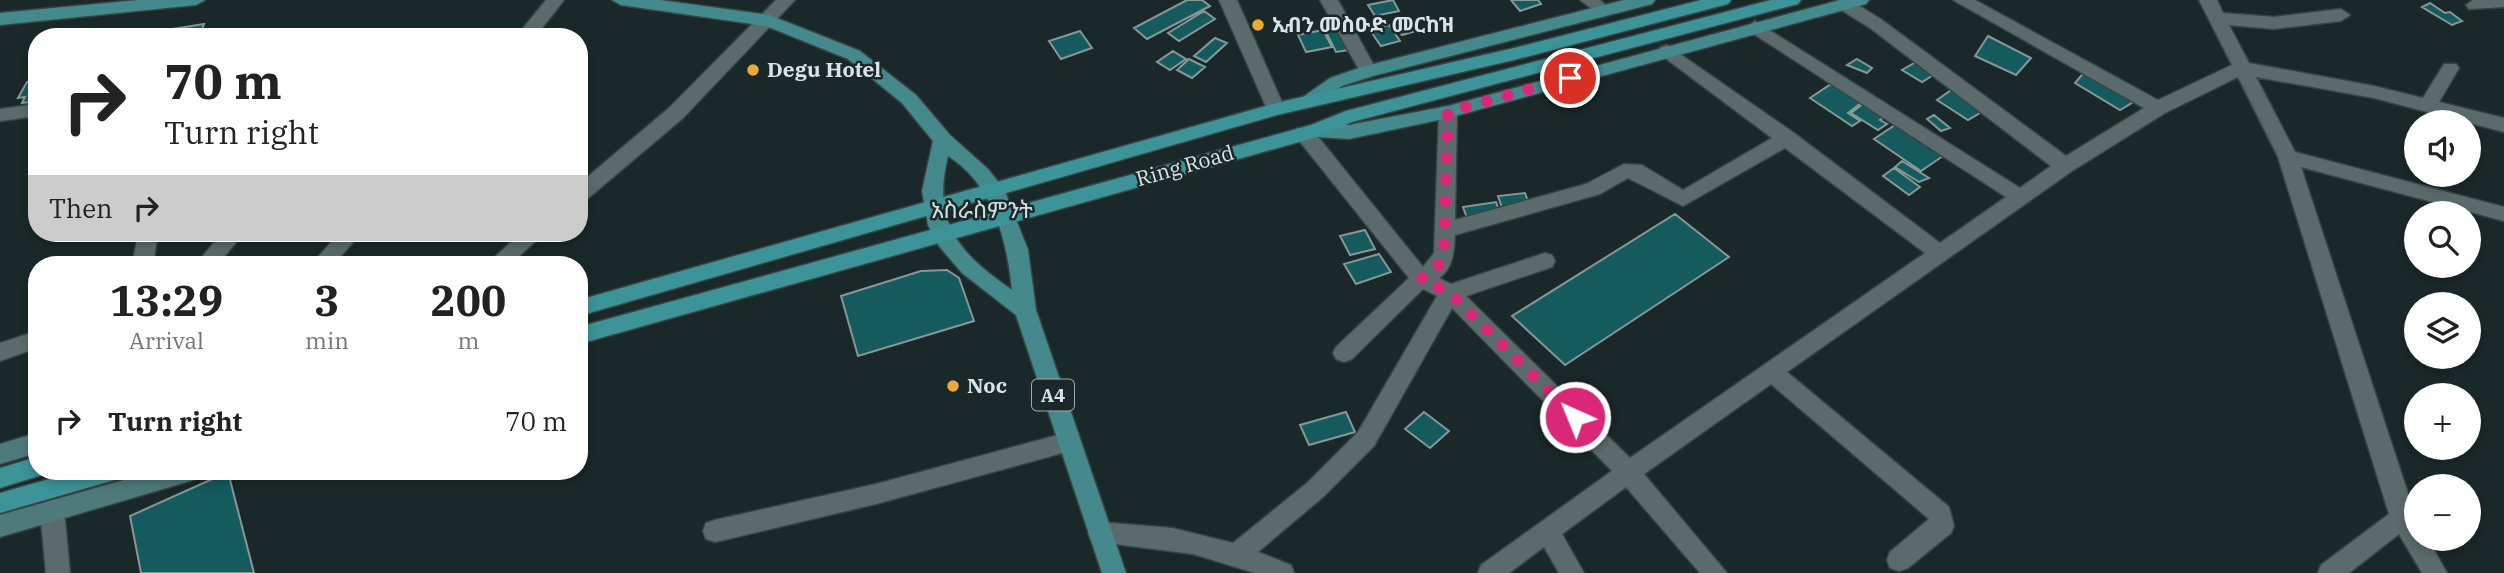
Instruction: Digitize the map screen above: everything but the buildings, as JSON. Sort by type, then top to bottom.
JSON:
[{"type":"highway","name":"Ring Road","points":[[588,305],[1276,109],[1487,61],[1722,0]]},
{"type":"highway","name":"Ring Road","points":[[588,334],[1310,131],[1346,117],[1792,0]]},
{"type":"highway","points":[[0,478],[28,470]]},
{"type":"highway","points":[[0,503],[80,480]]},
{"type":"main road","points":[[0,19],[197,0]]},
{"type":"main road","points":[[621,0],[769,20],[835,46],[877,71],[909,99],[943,140],[966,159],[994,189]]},
{"type":"main road","points":[[1305,102],[1336,82],[1368,71],[1596,6],[1646,0]]},
{"type":"main road","points":[[1310,131],[1349,132],[1448,112],[1852,2]]},
{"type":"main road","points":[[943,140],[933,186],[933,208],[942,234],[972,270],[1025,310]]},
{"type":"main road","name":"A4","points":[[994,189],[1018,250],[1025,310],[1114,573]]},
{"type":"main road","points":[[0,454],[28,446]]},
{"type":"main road","points":[[0,526],[158,480]]},
{"type":"street","points":[[533,28],[555,0]]},
{"type":"street","points":[[588,187],[676,113],[786,0]]},
{"type":"street","points":[[1228,0],[1276,109]]},
{"type":"street","points":[[1329,0],[1368,71]]},
{"type":"street","points":[[1962,0],[2158,108]]},
{"type":"street","points":[[1852,2],[1877,24],[2065,166]]},
{"type":"street","points":[[2475,5],[2504,2]]},
{"type":"street","points":[[2212,9],[2274,23],[2340,15]]},
{"type":"street","points":[[2212,9],[2288,158],[2402,518],[2435,573]]},
{"type":"street","points":[[1755,27],[2020,197]]},
{"type":"street","points":[[1667,51],[1942,255]]},
{"type":"street","points":[[1490,573],[1628,472],[1942,255],[2065,166],[2158,108],[2241,68],[2428,105],[2504,125]]},
{"type":"street","points":[[2428,105],[2450,68]]},
{"type":"street","points":[[0,116],[28,111]]},
{"type":"street","points":[[1343,354],[1421,279],[1437,269],[1444,253],[1447,230],[1448,112]]},
{"type":"street","points":[[1310,131],[1421,279],[1450,293],[1503,343],[1628,472],[1714,573]]},
{"type":"street","points":[[1447,230],[1593,189],[1624,171],[1634,170],[1683,199],[1787,138]]},
{"type":"street","points":[[2288,158],[2504,214]]},
{"type":"street","points":[[213,256],[226,242]]},
{"type":"street","points":[[329,256],[343,242]]},
{"type":"street","points":[[507,256],[523,242]]},
{"type":"street","points":[[1239,553],[1315,490],[1366,439],[1450,293],[1545,261]]},
{"type":"street","points":[[0,352],[28,342]]},
{"type":"street","points":[[1772,372],[1941,514],[1942,526],[1899,560]]},
{"type":"street","points":[[715,531],[876,494],[1069,442]]},
{"type":"street","points":[[52,510],[58,573]]},
{"type":"street","points":[[2330,573],[2402,518]]},
{"type":"street","points":[[1100,533],[1191,540],[1239,553],[1282,573]]},
{"type":"street","points":[[1548,533],[1572,573]]},
{"type":"place","name":"ኢብን መስዑድ መርከዝ","points":[[1258,25]]},
{"type":"place","name":"Degu Hotel","points":[[753,70]]},
{"type":"place","name":"Noc","points":[[953,386]]},
{"type":"district","name":"አስራስምንት","points":[[982,210]]},
{"type":"route","points":[[1570,78],[1448,112],[1447,230],[1444,253],[1437,269],[1421,279],[1450,293],[1575,417]]}]
